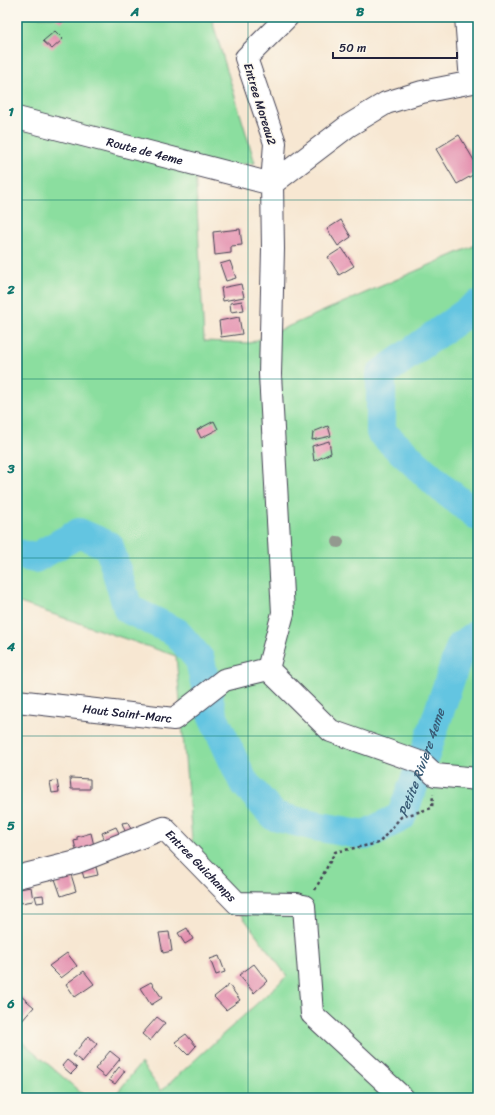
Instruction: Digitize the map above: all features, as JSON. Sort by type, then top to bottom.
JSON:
[{"type":"street","name":"Entree Moreau2","points":[[272,184],[275,143],[246,58],[287,17]]},
{"type":"street","points":[[466,17],[475,82],[422,92],[386,103],[348,126],[272,184],[273,249],[270,374],[283,613],[268,669],[331,731],[422,763],[434,775],[478,779]]},
{"type":"street","name":"Route de 4eme","points":[[17,118],[272,184]]},
{"type":"street","name":"Haut Saint-Marc","points":[[17,701],[174,720],[224,680],[268,669]]},
{"type":"street","name":"Entree Guichamps","points":[[17,877],[77,862],[164,828],[237,903],[301,905]]},
{"type":"street","points":[[301,905],[312,1014],[403,1098]]},
{"type":"path","points":[[301,905],[313,894],[334,852],[379,843],[401,817],[432,808],[434,775]]},
{"type":"green space","points":[[17,17],[211,17],[255,163],[195,169],[204,341],[250,343],[478,244],[478,1098],[113,1098],[141,1063],[161,1091],[287,976],[193,850],[176,656],[17,602]]},
{"type":"green space","points":[[17,1037],[87,1098],[17,1098]]},
{"type":"building","points":[[56,17],[67,17],[62,22],[56,19]]},
{"type":"building","points":[[55,31],[63,39],[52,49],[43,41]]},
{"type":"building","points":[[459,135],[478,167],[478,172],[457,184],[436,149]]},
{"type":"building","points":[[341,220],[351,237],[338,246],[327,229]]},
{"type":"building","points":[[240,229],[242,245],[231,246],[231,253],[215,255],[213,232]]},
{"type":"building","points":[[342,248],[354,266],[339,275],[328,257]]},
{"type":"building","points":[[230,261],[236,278],[226,281],[220,264]]},
{"type":"building","points":[[241,284],[244,297],[223,301],[221,288]]},
{"type":"building","points":[[242,301],[244,310],[231,312],[230,303]]},
{"type":"building","points":[[239,317],[242,334],[221,337],[219,321]]},
{"type":"building","points":[[214,421],[218,429],[201,438],[197,430]]},
{"type":"building","points":[[328,426],[331,436],[312,440],[313,432]]},
{"type":"building","points":[[329,441],[331,453],[314,461],[312,446]]},
{"type":"building","points":[[70,778],[90,779],[90,789],[71,789]]},
{"type":"building","points":[[57,780],[59,792],[52,793],[50,782]]},
{"type":"building","points":[[128,822],[132,832],[126,834],[122,823]]},
{"type":"building","points":[[116,827],[120,835],[105,841],[102,833]]},
{"type":"building","points":[[91,833],[95,850],[77,854],[74,841],[77,840],[77,837]]},
{"type":"building","points":[[96,867],[98,875],[84,878],[82,871]]},
{"type":"building","points":[[70,871],[76,891],[61,896],[54,876]]},
{"type":"building","points":[[31,887],[33,901],[21,903],[19,889]]},
{"type":"building","points":[[43,895],[44,902],[37,903],[35,896]]},
{"type":"building","points":[[187,928],[193,939],[185,944],[178,933]]},
{"type":"building","points":[[169,932],[172,951],[163,953],[159,933]]},
{"type":"building","points":[[67,953],[77,966],[61,978],[49,966]]},
{"type":"building","points":[[219,956],[225,972],[216,975],[210,959]]},
{"type":"building","points":[[254,964],[267,981],[254,993],[239,975]]},
{"type":"building","points":[[84,971],[94,984],[75,997],[66,984]]},
{"type":"building","points":[[151,982],[162,998],[151,1005],[140,988]]},
{"type":"building","points":[[229,985],[240,1000],[226,1010],[214,997]]},
{"type":"building","points":[[21,996],[34,1007],[21,1022],[17,1019],[17,1000]]},
{"type":"building","points":[[157,1017],[165,1023],[150,1041],[142,1034]]},
{"type":"building","points":[[186,1034],[196,1046],[188,1055],[175,1042]]},
{"type":"building","points":[[88,1036],[97,1044],[82,1062],[73,1055]]},
{"type":"building","points":[[110,1051],[120,1059],[105,1077],[95,1069]]},
{"type":"building","points":[[67,1060],[77,1068],[71,1074],[62,1066]]},
{"type":"building","points":[[119,1067],[125,1071],[115,1084],[109,1080]]},
{"type":"waterway","name":"Petite Riviere 4eme","points":[[478,306],[477,305],[381,374],[381,432],[442,488],[478,516]]},
{"type":"waterway","name":"Petite Riviere 4eme","points":[[17,554],[35,558],[79,533],[109,546],[128,609],[176,632],[200,660],[212,714],[243,781],[274,816],[315,826],[365,835],[401,817],[422,763],[461,646],[478,634]]}]
